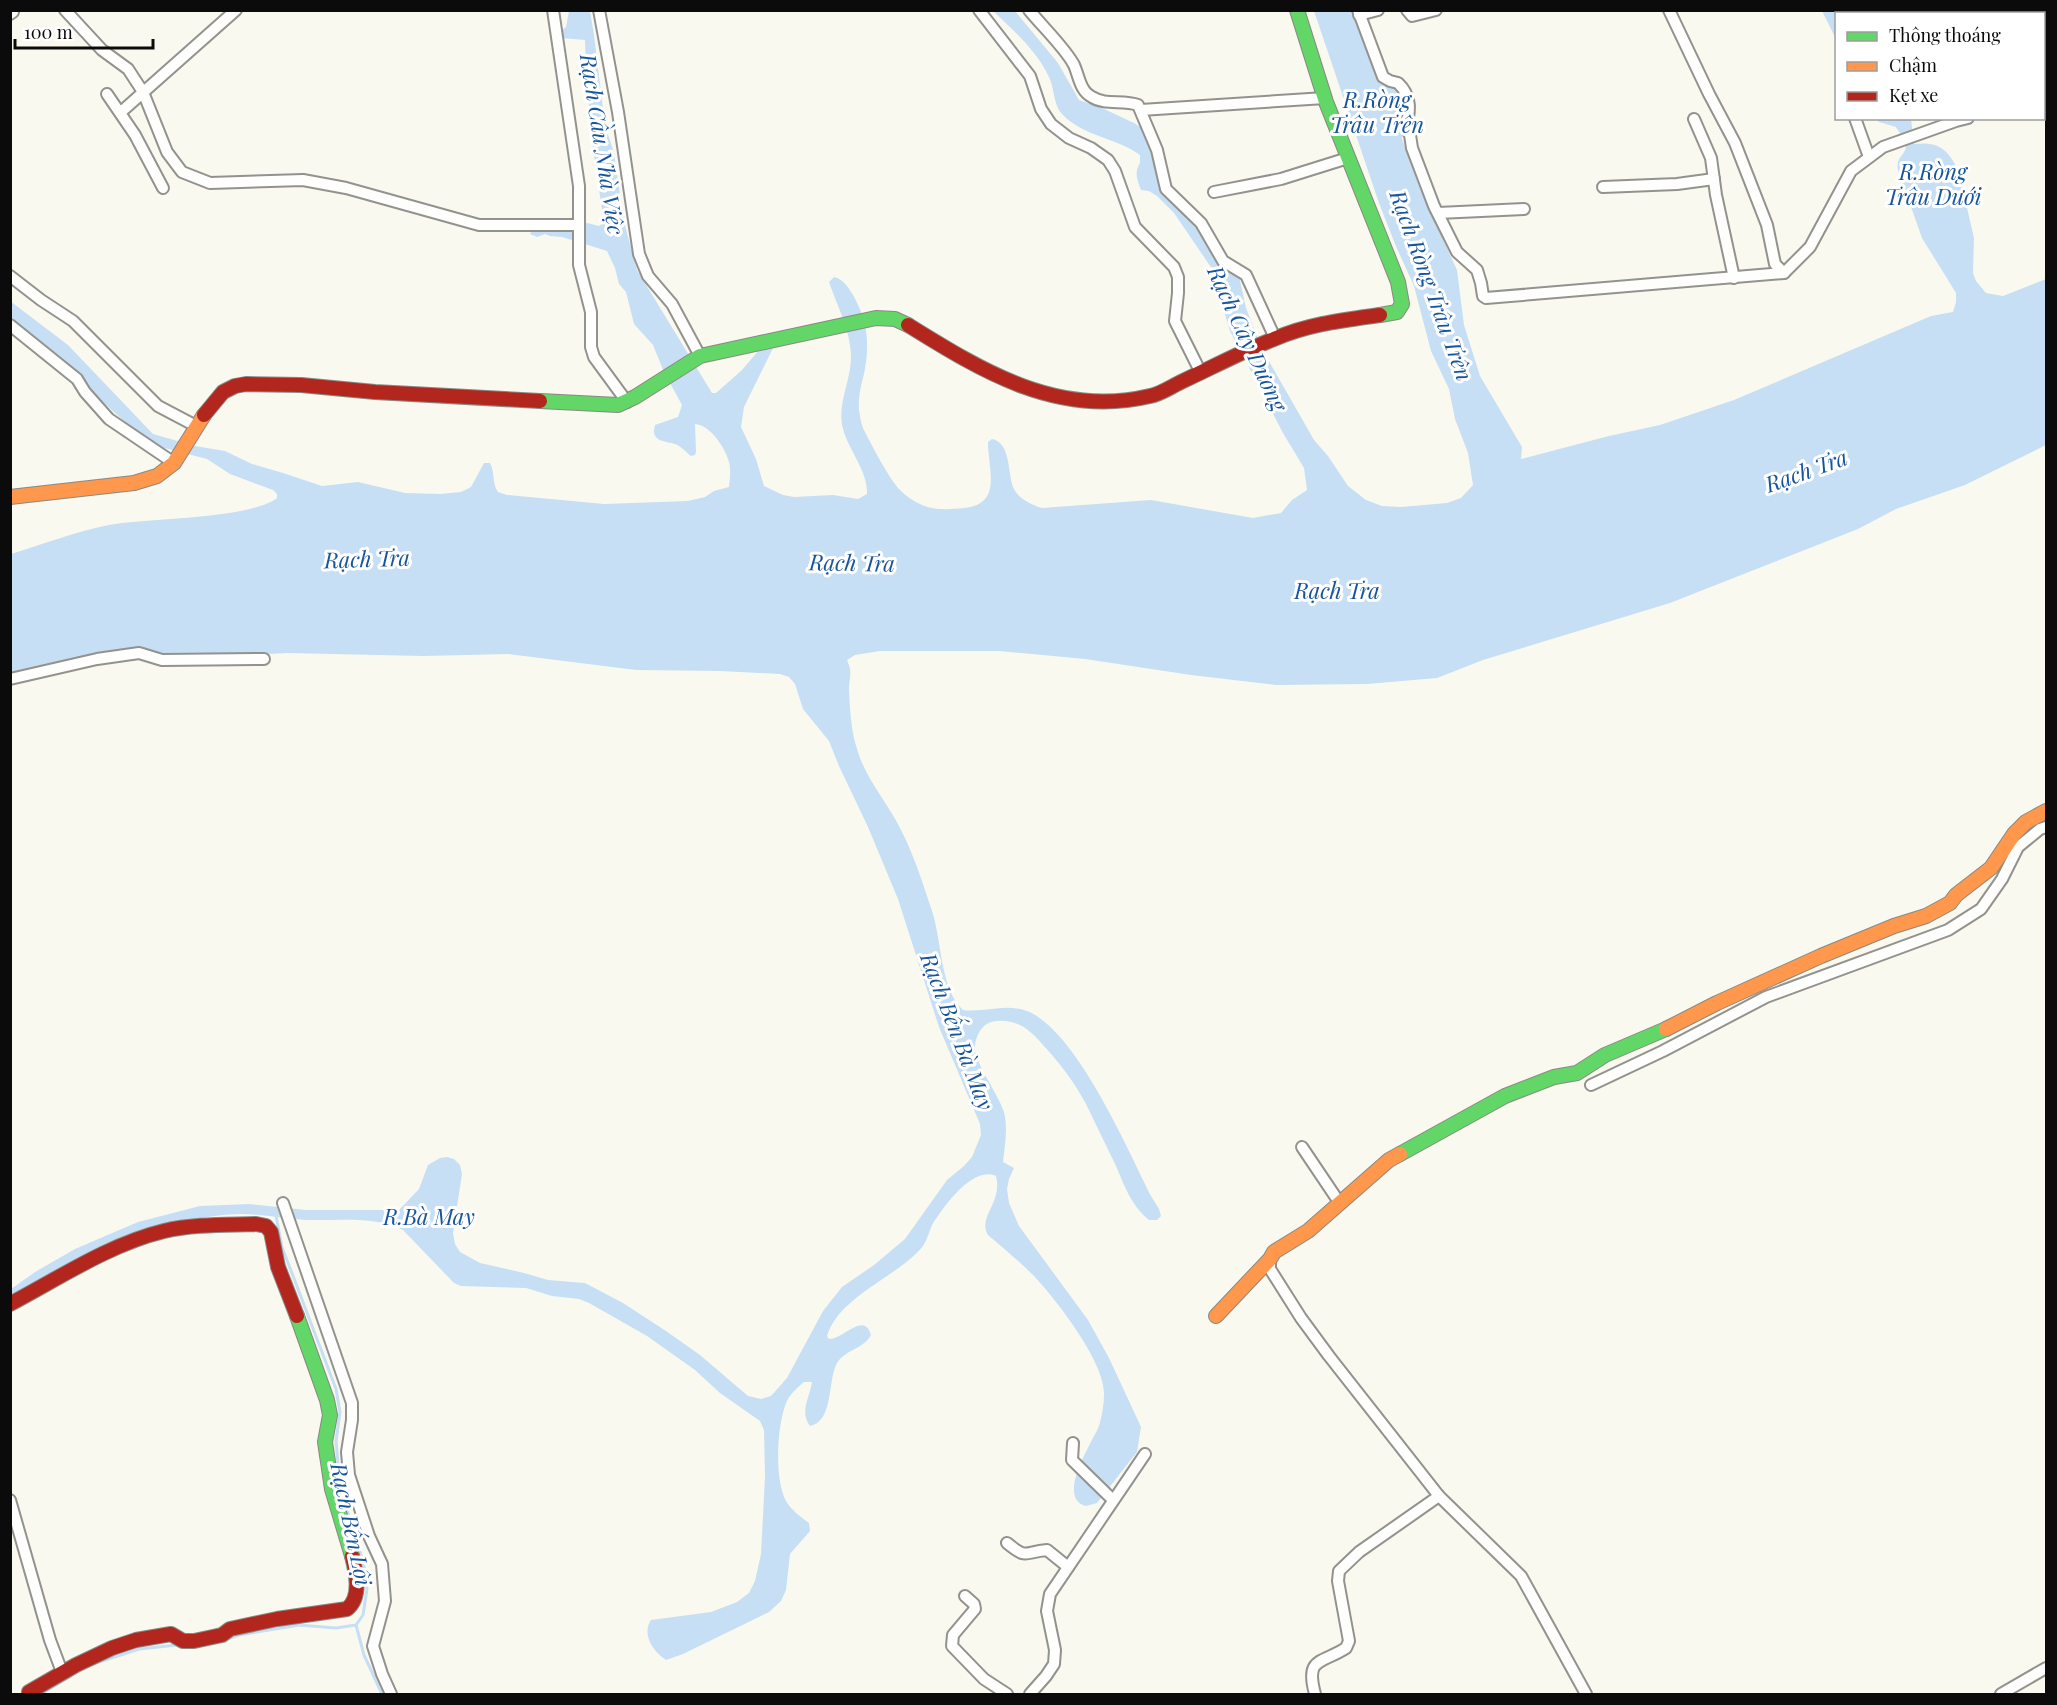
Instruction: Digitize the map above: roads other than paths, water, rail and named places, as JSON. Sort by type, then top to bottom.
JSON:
[{"type":"street","points":[[65,10],[102,50],[128,69],[143,92],[167,152],[182,172],[210,183],[303,180],[346,189],[479,225],[579,226]]},
{"type":"street","points":[[121,112],[237,10]]},
{"type":"street","points":[[553,10],[579,186],[580,275],[591,312],[591,347],[594,357],[627,402]]},
{"type":"street","points":[[599,10],[618,112],[639,254],[648,276],[672,304],[698,357]]},
{"type":"street","points":[[979,10],[1030,76],[1041,109],[1051,124],[1069,138],[1091,148],[1108,160],[1115,171],[1135,227],[1174,267],[1178,277],[1175,321],[1207,370]]},
{"type":"street","points":[[1029,10],[1072,62],[1080,82],[1092,98],[1138,105],[1157,150],[1167,189],[1201,224],[1223,261],[1246,276],[1273,339]]},
{"type":"street","points":[[10,497],[134,483],[158,476],[176,460],[193,430],[223,392],[246,384],[301,385],[386,393],[610,406],[627,402],[698,357],[876,318],[894,319],[907,325],[948,350],[1016,385],[1055,397],[1100,402],[1151,396],[1273,339],[1319,324],[1397,312],[1401,304],[1398,282],[1325,98],[1297,10]]},
{"type":"street","points":[[1378,10],[1358,13],[1383,77],[1398,83],[1407,94],[1410,109],[1406,128],[1420,169],[1457,252],[1477,270],[1482,296],[1486,298],[1784,273],[1810,247],[1851,171],[1883,147],[1960,120]]},
{"type":"street","points":[[1407,10],[1412,16],[1436,10]]},
{"type":"street","points":[[1669,10],[1735,143],[1767,225],[1776,264],[1784,273]]},
{"type":"street","points":[[107,94],[121,112],[163,188]]},
{"type":"street","points":[[1141,110],[1325,98]]},
{"type":"street","points":[[1694,118],[1711,158],[1734,278]]},
{"type":"street","points":[[1856,120],[1869,157]]},
{"type":"street","points":[[1214,192],[1281,179],[1348,158]]},
{"type":"street","points":[[1603,187],[1677,184],[1714,178]]},
{"type":"street","points":[[1438,213],[1524,209]]},
{"type":"street","points":[[10,276],[73,321],[158,406],[193,430]]},
{"type":"street","points":[[10,325],[77,379],[85,392],[109,419],[176,460]]},
{"type":"street","points":[[10,679],[139,652],[162,660],[264,659]]},
{"type":"street","points":[[1216,1317],[1274,1252],[1308,1231],[1389,1160],[1505,1096],[1554,1077],[1576,1073],[1605,1054],[1679,1024],[1717,1003],[1821,956],[1926,916],[1950,903],[1956,895],[1992,868],[2014,834],[2026,822],[2046,811]]},
{"type":"street","points":[[1591,1085],[1663,1051],[1766,997],[1948,930],[1981,909],[2002,879],[2018,847],[2040,829],[2046,827]]},
{"type":"street","points":[[1302,1147],[1339,1202]]},
{"type":"street","points":[[284,1204],[352,1403],[347,1452],[349,1475],[369,1536],[382,1564],[385,1601],[373,1646],[391,1695]]},
{"type":"street","points":[[10,1304],[100,1256],[152,1235],[187,1228],[256,1224],[266,1226],[271,1232],[278,1267],[327,1400],[330,1415],[326,1442],[332,1489],[357,1574],[354,1600],[347,1609],[277,1619],[230,1629],[222,1635],[205,1639],[183,1641],[171,1634],[128,1642],[93,1655],[29,1692],[29,1695]]},
{"type":"street","points":[[1270,1259],[1270,1269],[1301,1318],[1439,1496],[1521,1576],[1586,1695]]},
{"type":"street","points":[[1073,1443],[1072,1460],[1110,1497]]},
{"type":"street","points":[[1030,1695],[1053,1664],[1055,1650],[1047,1611],[1050,1594],[1082,1548],[1110,1497],[1145,1454]]},
{"type":"street","points":[[1315,1695],[1312,1668],[1316,1663],[1346,1648],[1348,1641],[1338,1581],[1339,1571],[1359,1552],[1439,1496]]},
{"type":"street","points":[[10,1500],[50,1640],[62,1672]]},
{"type":"street","points":[[1007,1543],[1020,1554],[1047,1550],[1068,1567]]},
{"type":"street","points":[[965,1596],[974,1604],[975,1609],[953,1635],[952,1646],[984,1679],[1007,1695]]},
{"type":"street","points":[[2001,1695],[2046,1668]]},
{"type":"water","name":"Rạch Tra","points":[[569,11],[590,11],[605,125],[614,153],[624,222],[637,270],[712,393],[716,393],[742,370],[759,350],[774,346],[744,407],[741,427],[756,459],[764,486],[783,495],[794,497],[833,495],[858,499],[867,494],[864,476],[842,425],[842,408],[851,357],[846,328],[829,282],[834,277],[843,281],[851,292],[865,324],[867,353],[859,405],[863,428],[896,486],[919,504],[936,509],[952,509],[976,505],[984,500],[991,484],[988,442],[992,439],[1003,447],[1006,453],[1016,493],[1026,501],[1042,508],[1151,500],[1253,518],[1281,513],[1292,500],[1307,490],[1304,468],[1283,433],[1230,331],[1219,279],[1174,213],[1157,196],[1149,191],[1141,190],[1137,180],[1140,155],[1080,128],[1063,115],[1057,107],[1049,77],[1038,58],[993,11],[1015,11],[1058,63],[1079,100],[1102,108],[1142,128],[1149,138],[1163,190],[1197,224],[1206,244],[1226,266],[1239,276],[1246,308],[1262,349],[1314,440],[1348,486],[1366,500],[1382,506],[1401,507],[1447,503],[1461,498],[1473,485],[1468,453],[1455,419],[1449,389],[1431,351],[1414,286],[1379,203],[1314,11],[1353,11],[1380,80],[1399,89],[1405,105],[1402,139],[1420,189],[1457,270],[1464,325],[1480,376],[1522,447],[1521,459],[1660,425],[1734,400],[1931,316],[1953,312],[1956,293],[1922,238],[1898,170],[1898,162],[1906,149],[1905,141],[1896,127],[1878,120],[1911,120],[1914,144],[1935,145],[1952,158],[1959,173],[1974,238],[1973,273],[1976,281],[1986,293],[2003,296],[2046,279],[2046,445],[1965,485],[1896,509],[1858,529],[1670,603],[1483,660],[1437,678],[1367,684],[1276,685],[1085,659],[999,651],[880,651],[855,655],[847,660],[850,672],[851,720],[857,749],[865,770],[896,820],[914,859],[935,923],[946,977],[955,1001],[963,1010],[1011,1008],[1027,1011],[1045,1023],[1064,1041],[1099,1093],[1159,1209],[1161,1216],[1157,1220],[1149,1220],[1133,1202],[1082,1096],[1061,1066],[1038,1040],[1023,1027],[1011,1022],[997,1021],[984,1026],[977,1036],[975,1051],[1004,1112],[1006,1130],[1003,1162],[1014,1168],[1007,1189],[1009,1203],[1019,1226],[1088,1320],[1109,1358],[1141,1427],[1137,1452],[1097,1503],[1086,1506],[1077,1501],[1074,1492],[1075,1481],[1102,1414],[1104,1394],[1102,1381],[1088,1348],[1054,1299],[1028,1270],[988,1235],[985,1228],[996,1194],[996,1176],[987,1174],[978,1176],[960,1190],[943,1208],[932,1225],[923,1246],[899,1268],[856,1298],[834,1322],[827,1336],[829,1339],[859,1326],[868,1328],[871,1335],[864,1343],[843,1356],[836,1365],[823,1417],[810,1426],[805,1415],[812,1382],[804,1382],[787,1400],[779,1438],[780,1480],[786,1501],[809,1523],[810,1531],[790,1554],[786,1590],[781,1601],[769,1612],[666,1660],[650,1643],[647,1631],[651,1620],[711,1612],[737,1602],[749,1593],[755,1581],[761,1554],[765,1477],[764,1430],[760,1421],[720,1393],[695,1370],[647,1336],[589,1303],[526,1288],[461,1286],[454,1283],[403,1230],[392,1225],[356,1220],[307,1220],[241,1214],[191,1220],[11,1302],[11,1289],[35,1272],[75,1249],[138,1222],[200,1206],[249,1204],[306,1210],[399,1210],[419,1189],[428,1165],[447,1157],[454,1159],[460,1165],[462,1174],[453,1233],[455,1244],[460,1252],[480,1263],[548,1280],[585,1283],[623,1303],[666,1331],[700,1355],[748,1396],[761,1399],[771,1396],[787,1378],[823,1311],[842,1287],[874,1265],[905,1239],[947,1180],[972,1157],[981,1135],[980,1124],[939,1027],[898,899],[829,741],[803,709],[795,684],[789,677],[780,674],[720,671],[636,670],[508,654],[423,656],[288,653],[165,659],[133,652],[11,676],[11,554],[109,525],[245,510],[264,505],[277,498],[277,494],[273,490],[230,474],[207,459],[149,444],[11,318],[10,301],[68,345],[153,434],[195,446],[225,451],[252,464],[322,486],[358,482],[405,493],[461,492],[471,487],[484,463],[490,463],[496,489],[507,495],[604,504],[688,501],[729,487],[730,468],[727,456],[716,438],[706,428],[695,424],[696,452],[691,456],[677,445],[656,438],[655,425],[678,417],[682,405],[664,372],[653,345],[634,324],[626,292],[619,284],[607,251],[562,237],[545,234],[537,237],[530,234],[533,229],[578,228],[587,223],[599,226],[604,223],[592,142],[585,40],[562,38],[559,33],[566,27]]},
{"type":"water","points":[[1822,11],[1858,11],[1835,12],[1835,37]]},
{"type":"waterway","name":"Rạch Bến Lội","points":[[227,1639],[299,1625],[336,1628],[356,1625],[363,1615],[367,1589],[364,1565],[340,1487],[336,1441],[340,1412],[336,1389],[282,1247],[276,1216]]},
{"type":"waterway","points":[[356,1625],[364,1655],[382,1694]]},
{"type":"waterway","name":"Rạch Bến Lội","points":[[93,1664],[139,1649],[177,1645]]},
{"type":"waterway","name":"Rạch Bến Lội","points":[[41,1694],[71,1676]]},
{"type":"water label","name":"R.Ròng Trâu Trên","points":[[1377,112]]},
{"type":"water label","name":"Rạch Cầu Nhà Việc","points":[[603,144]]},
{"type":"water label","name":"R.Ròng Trâu Dưới","points":[[1933,184]]},
{"type":"water label","name":"Rạch Ròng Trâu Trên","points":[[1432,285]]},
{"type":"water label","name":"Rạch Cây Dương","points":[[1248,338]]},
{"type":"water label","name":"Rạch Bến Bà May","points":[[958,1031]]},
{"type":"water label","name":"R.Bà May","points":[[429,1216]]}]
